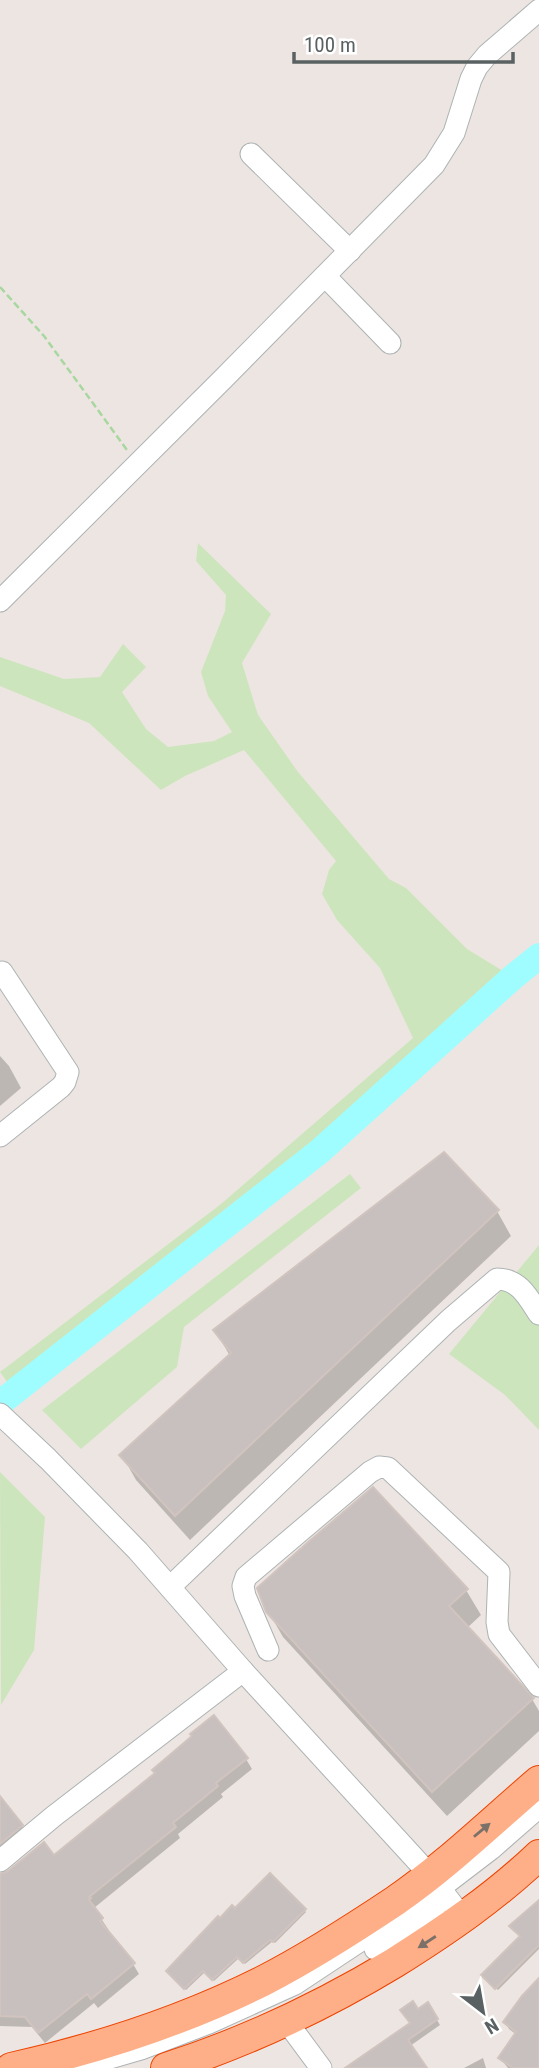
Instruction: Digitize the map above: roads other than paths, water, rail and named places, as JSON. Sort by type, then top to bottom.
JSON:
[{"type":"highway","points":[[166,2068],[205,2056],[287,2022],[344,1993],[445,1895],[539,1781]]},
{"type":"highway","points":[[11,2068],[65,2063],[227,1998],[265,1980],[397,1900],[445,1895],[517,1876],[539,1855]]},
{"type":"street","points":[[0,601],[434,165],[454,133],[477,67],[539,10]]},
{"type":"street","points":[[251,154],[350,251]]},
{"type":"street","points":[[325,276],[390,343]]},
{"type":"street","points":[[0,1136],[61,1087],[68,1075],[2,972]]},
{"type":"street","points":[[170,1587],[448,1321],[497,1279],[516,1283],[539,1314]]},
{"type":"street","points":[[0,1414],[138,1551],[445,1895]]},
{"type":"street","points":[[268,1650],[245,1596],[243,1586],[246,1577],[370,1472],[379,1467],[388,1468],[499,1572],[499,1634],[539,1686]]},
{"type":"street","points":[[0,1861],[54,1816],[243,1671]]},
{"type":"street","points":[[122,2068],[298,1998],[407,1929],[539,1807]]},
{"type":"street","points":[[445,1895],[498,1859],[539,1822]]},
{"type":"street","points":[[287,2022],[321,2068]]},
{"type":"street","points":[[0,2059],[65,2063]]},
{"type":"waterway","points":[[0,1403],[320,1151],[539,956]]}]
